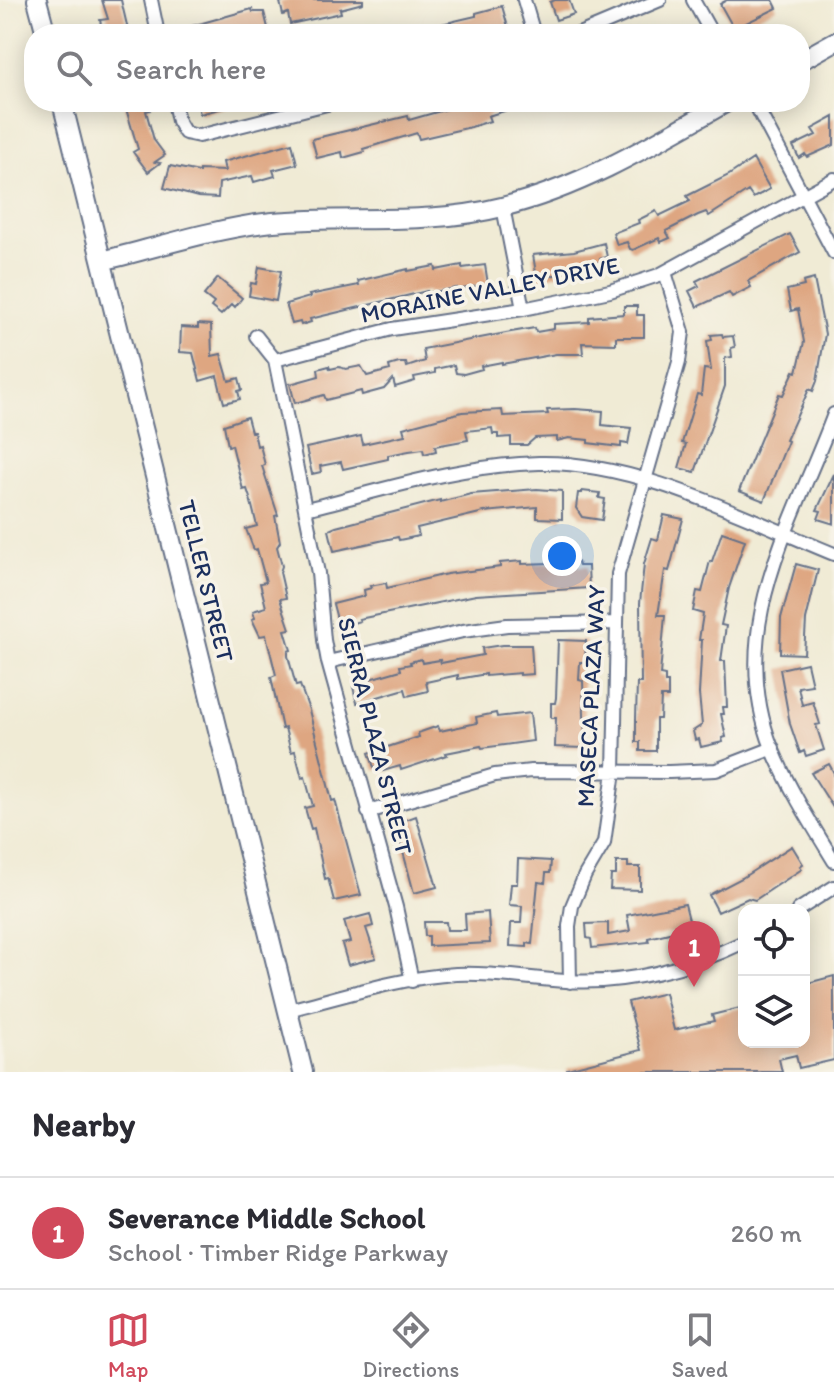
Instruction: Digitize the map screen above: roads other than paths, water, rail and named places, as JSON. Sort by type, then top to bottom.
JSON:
[{"type":"street","points":[[37,0],[43,24]]},
{"type":"street","points":[[150,0],[156,24]]},
{"type":"street","points":[[524,0],[531,24]]},
{"type":"street","points":[[603,24],[660,0]]},
{"type":"street","points":[[693,0],[706,24]]},
{"type":"street","points":[[810,55],[834,42]]},
{"type":"street","name":"TELLER STREET","points":[[65,112],[303,1072]]},
{"type":"street","points":[[176,112],[185,133],[199,136],[295,112]]},
{"type":"street","points":[[102,261],[272,222],[418,219],[503,207],[612,166],[709,112]]},
{"type":"street","points":[[759,112],[834,253]]},
{"type":"street","name":"MORAINE VALLEY DRIVE","points":[[275,360],[392,329],[523,309],[610,291],[665,272],[834,179]]},
{"type":"street","points":[[503,207],[523,309]]},
{"type":"street","name":"MASECA PLAZA WAY","points":[[570,982],[569,926],[572,906],[585,875],[604,843],[614,772],[618,574],[679,362],[683,332],[665,272]]},
{"type":"street","points":[[256,336],[275,360]]},
{"type":"street","name":"SIERRA PLAZA STREET","points":[[275,360],[318,573],[328,662],[396,907],[412,981]]},
{"type":"street","points":[[834,414],[766,584],[755,643],[759,703],[773,748],[834,861]]},
{"type":"street","points":[[306,509],[431,477],[490,466],[541,463],[577,465],[647,480],[680,491],[834,554]]},
{"type":"street","points":[[328,662],[463,631],[507,625],[617,623]]},
{"type":"street","points":[[368,812],[495,775],[531,771],[716,770],[773,748]]},
{"type":"street","points":[[807,904],[834,887]]},
{"type":"street","points":[[288,1010],[441,975],[479,973],[570,982],[599,981],[662,971],[738,944]]},
{"type":"place","name":"Severance Middle School","points":[[694,987]]}]
